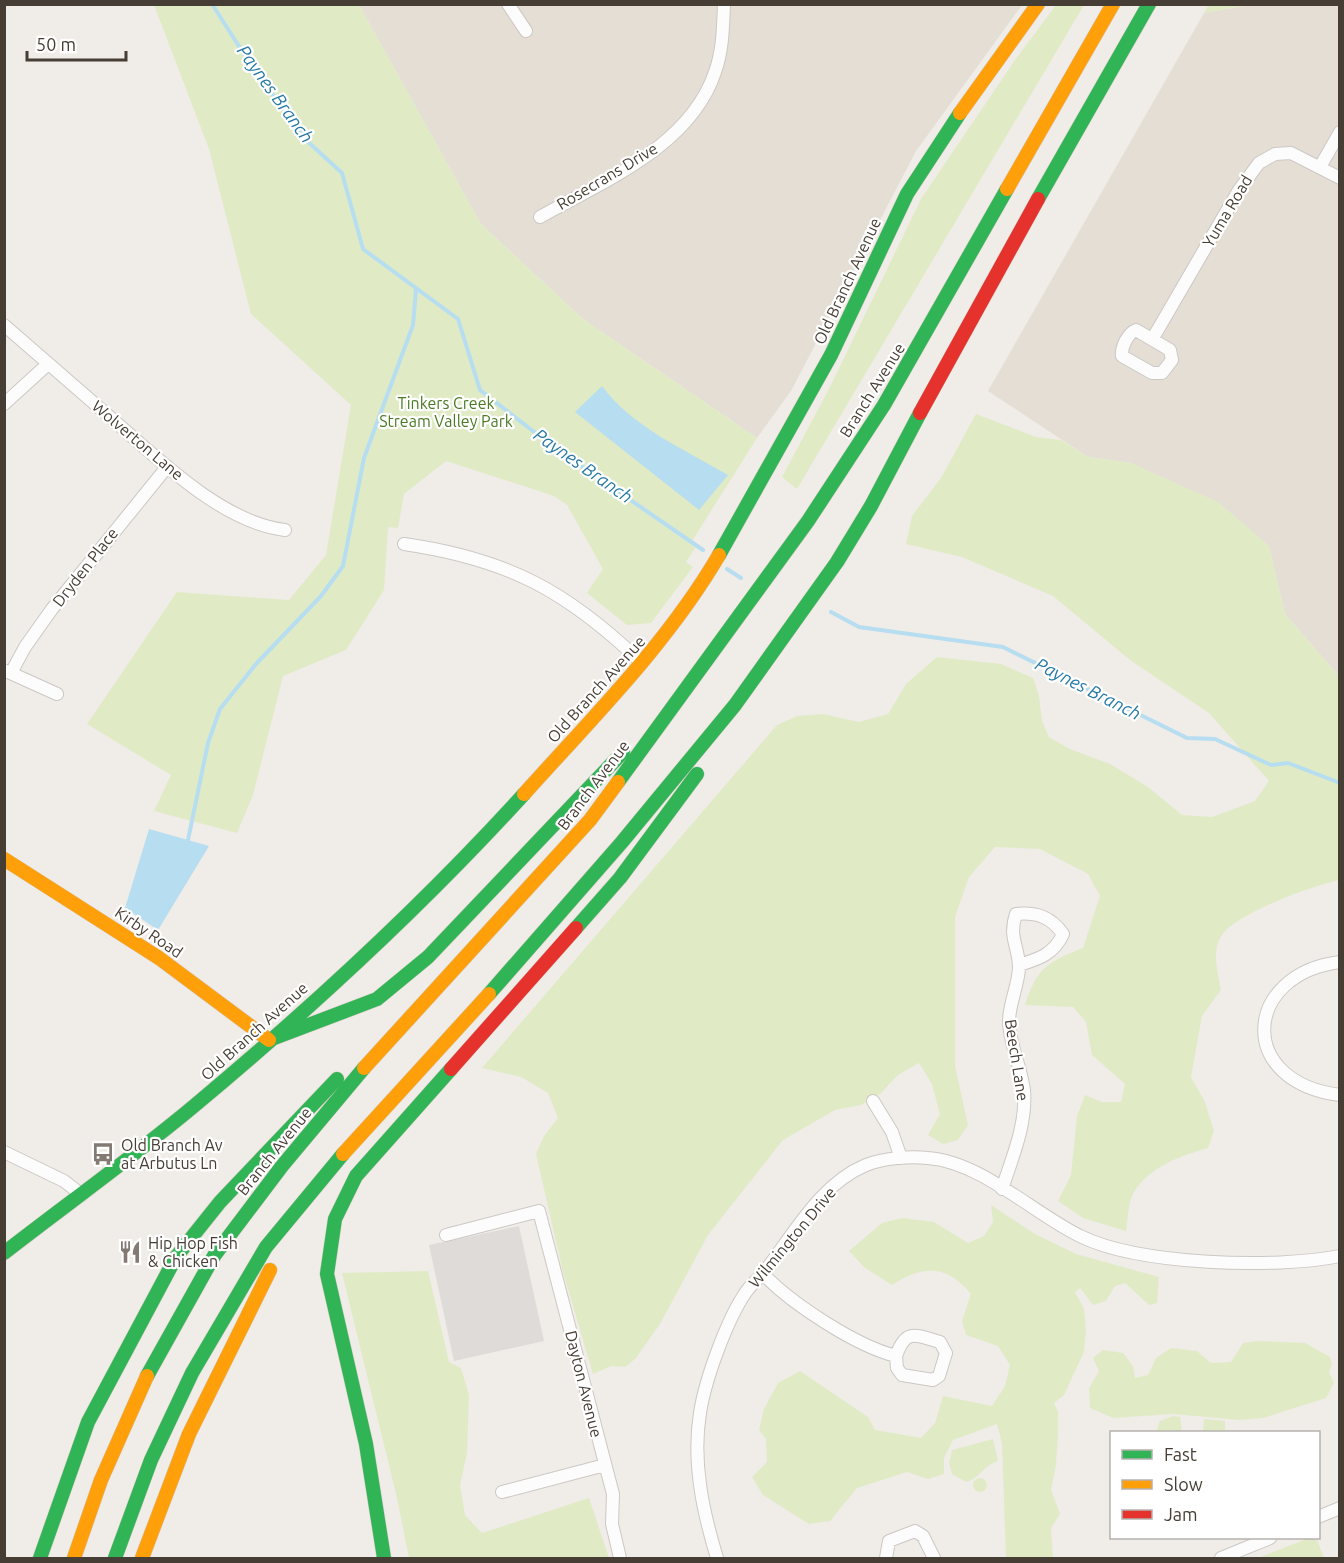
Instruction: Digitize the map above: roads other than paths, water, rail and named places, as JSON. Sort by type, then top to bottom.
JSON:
[{"type":"main road","name":"Old Branch Avenue","points":[[4,1253],[82,1195],[194,1106],[270,1040],[470,854],[642,663],[699,589],[760,484],[831,355],[907,194],[947,131],[1038,4]]},
{"type":"main road","name":"Branch Avenue","points":[[74,1558],[101,1480],[138,1394],[214,1256],[302,1141],[353,1080],[590,820],[808,520],[884,405],[1113,4]]},
{"type":"main road","points":[[384,1558],[366,1444],[327,1275],[335,1219],[356,1176],[620,878],[747,705],[871,506],[982,296],[1149,4]]},
{"type":"main road","points":[[115,1558],[151,1460],[192,1373],[266,1247],[321,1178],[531,948],[622,842],[735,705],[803,612]]},
{"type":"main road","points":[[270,1040],[377,999],[428,957],[570,810],[695,673]]},
{"type":"main road","name":"Kirby Road","points":[[4,859],[159,958],[270,1040]]},
{"type":"main road","points":[[40,1558],[88,1422],[176,1257],[220,1202],[326,1089],[435,992]]},
{"type":"main road","points":[[142,1558],[189,1434],[278,1256],[321,1178]]},
{"type":"street","points":[[508,4],[526,32]]},
{"type":"street","name":"Rosecrans Drive","points":[[540,217],[639,160],[686,121],[706,93],[716,70],[722,42],[724,4]]},
{"type":"street","points":[[1320,167],[1340,132]]},
{"type":"street","name":"Yuma Road","points":[[1152,338],[1251,170],[1268,156],[1280,152],[1297,155],[1340,178]]},
{"type":"street","name":"Wolverton Lane","points":[[4,325],[167,467],[233,513],[253,524],[285,530]]},
{"type":"street","points":[[4,404],[48,364]]},
{"type":"street","name":"Dryden Place","points":[[8,672],[52,609],[167,467]]},
{"type":"street","points":[[404,544],[466,555],[538,582],[600,623],[642,663]]},
{"type":"street","points":[[8,672],[57,694]]},
{"type":"street","name":"Beech Lane","points":[[1002,1189],[1017,1144],[1024,1105],[1024,1089],[1010,1026],[1009,1008],[1019,965],[1011,929],[1016,914],[1033,912],[1055,922],[1063,934],[1057,947],[1041,958],[1019,965]]},
{"type":"street","points":[[1340,962],[1324,964],[1304,972],[1287,985],[1266,1013],[1262,1032],[1266,1050],[1287,1075],[1310,1088],[1340,1095]]},
{"type":"street","points":[[873,1101],[892,1131],[901,1158]]},
{"type":"street","points":[[4,1152],[64,1181],[82,1195]]},
{"type":"street","name":"Wilmington Drive","points":[[717,1558],[700,1488],[698,1452],[700,1414],[710,1374],[746,1291],[763,1274],[812,1209],[833,1186],[867,1165],[901,1158],[929,1158],[945,1161],[974,1173],[1080,1236],[1131,1253],[1179,1259],[1254,1261],[1301,1261],[1340,1256]]},
{"type":"street","name":"Dayton Avenue","points":[[446,1235],[539,1211],[613,1494],[611,1519],[621,1558]]},
{"type":"street","points":[[763,1274],[829,1325],[879,1352],[896,1356]]},
{"type":"street","points":[[915,1335],[939,1342],[946,1353],[939,1376],[933,1380],[902,1375],[897,1368],[896,1356],[903,1340],[907,1336],[915,1335]]},
{"type":"street","points":[[502,1492],[605,1465]]},
{"type":"street","points":[[1320,1516],[1340,1508]]},
{"type":"street","points":[[886,1558],[889,1541],[915,1531],[923,1536],[934,1558]]},
{"type":"street","points":[[1221,1558],[1268,1539]]},
{"type":"water","points":[[602,386],[614,401],[643,425],[728,475],[699,510],[575,412]]},
{"type":"water","points":[[149,829],[209,846],[158,930],[125,908]]},
{"type":"waterway","name":"Paynes Branch","points":[[212,4],[249,62],[306,140],[342,173],[363,249],[458,319],[480,390],[555,448],[703,550]]},
{"type":"waterway","points":[[188,840],[208,743],[220,709],[256,664],[321,596],[343,566],[364,458],[413,325],[416,289]]},
{"type":"waterway","name":"Paynes Branch","points":[[727,569],[741,578]]},
{"type":"waterway","name":"Paynes Branch","points":[[831,612],[859,627],[1003,647],[1187,738],[1215,739],[1271,765],[1288,763],[1340,783]]},
{"type":"place","name":"Old Branch Av at Arbutus Ln","points":[[103,1154]]},
{"type":"place","name":"Hip Hop Fish & Chicken","points":[[130,1252]]},
{"type":"park label","name":"Tinkers Creek Stream Valley Park","points":[[446,412]]}]
